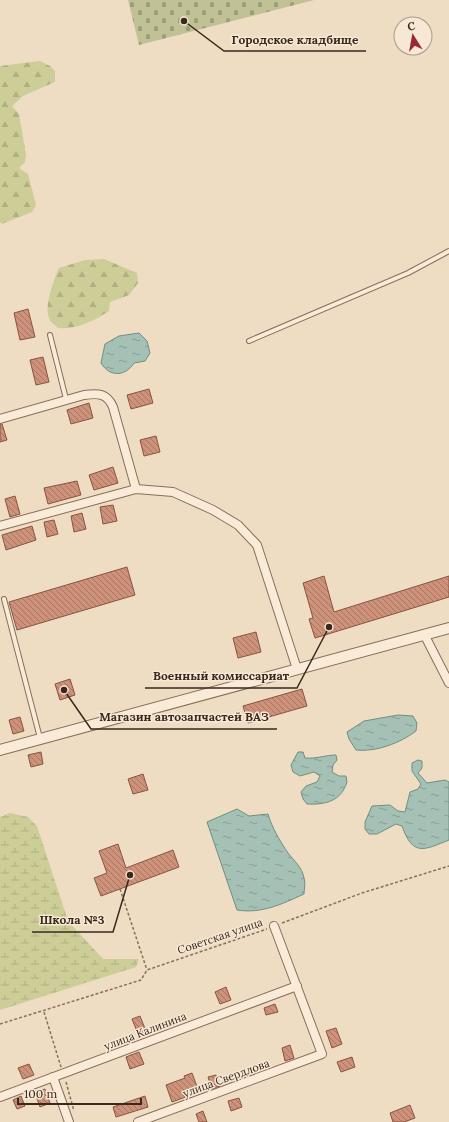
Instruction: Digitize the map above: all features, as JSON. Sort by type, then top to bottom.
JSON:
[{"type":"street","points":[[0,419],[66,399],[97,393],[105,395],[111,401],[136,489]]},
{"type":"street","points":[[0,526],[136,489],[173,492],[213,510],[238,525],[257,545],[297,669]]},
{"type":"street","points":[[0,750],[449,628]]},
{"type":"street","points":[[424,634],[449,683]]},
{"type":"street","points":[[274,926],[297,986]]},
{"type":"street","name":"улица Свердлова","points":[[138,1122],[322,1054],[297,986]]},
{"type":"street","name":"улица Калинина","points":[[0,1097],[297,986]]},
{"type":"street","points":[[53,1077],[69,1122]]},
{"type":"lane","points":[[249,341],[408,273],[449,251]]},
{"type":"lane","points":[[50,335],[66,399]]},
{"type":"lane","points":[[4,599],[41,739]]},
{"type":"path","name":"Советская улица","points":[[0,1024],[140,980],[147,970],[274,926],[362,893],[449,866]]},
{"type":"path","points":[[120,889],[147,970]]},
{"type":"green space","points":[[128,0],[314,0],[139,45]]},
{"type":"green space","points":[[40,61],[50,66],[55,71],[55,82],[23,96],[12,106],[19,114],[26,155],[25,162],[19,168],[28,174],[36,205],[32,212],[2,224],[0,222],[0,66]]},
{"type":"green space","points":[[104,259],[137,273],[138,283],[129,295],[110,302],[109,311],[97,318],[85,324],[71,328],[58,328],[51,322],[48,307],[52,285],[59,268],[85,260]]},
{"type":"green space","points":[[10,813],[28,817],[37,826],[68,921],[103,959],[139,959],[136,967],[0,1010],[0,817]]},
{"type":"water","points":[[139,333],[147,341],[150,353],[145,361],[134,363],[127,371],[118,374],[105,368],[101,363],[105,344],[119,336]]},
{"type":"water","points":[[398,715],[413,716],[417,723],[416,731],[388,746],[372,750],[356,750],[349,739],[347,732],[364,721]]},
{"type":"water","points":[[298,752],[303,752],[305,758],[336,755],[337,760],[333,765],[332,772],[339,776],[346,776],[347,782],[341,794],[337,798],[320,804],[307,804],[303,799],[301,792],[306,786],[317,782],[320,776],[314,772],[300,776],[293,772],[291,765]]},
{"type":"water","points":[[418,760],[422,761],[422,768],[418,773],[427,783],[445,780],[449,782],[449,840],[426,848],[415,847],[410,843],[402,826],[396,824],[377,834],[369,834],[365,829],[365,822],[372,806],[390,805],[398,811],[405,812],[410,792],[418,789],[421,784],[412,771],[412,763]]},
{"type":"water","points":[[237,809],[249,816],[268,814],[279,839],[302,871],[305,882],[304,894],[272,907],[255,911],[237,910],[207,822]]},
{"type":"building","points":[[28,309],[35,337],[20,340],[14,313]]},
{"type":"building","points":[[43,357],[49,382],[36,385],[30,360]]},
{"type":"building","points":[[149,389],[153,403],[131,409],[127,395]]},
{"type":"building","points":[[89,403],[93,418],[71,424],[67,410]]},
{"type":"building","points":[[0,424],[2,424],[7,440],[0,442]]},
{"type":"building","points":[[156,436],[160,452],[144,456],[140,440]]},
{"type":"building","points":[[113,467],[118,483],[94,490],[89,475]]},
{"type":"building","points":[[77,481],[81,495],[48,504],[44,488]]},
{"type":"building","points":[[15,496],[20,514],[10,517],[5,499]]},
{"type":"building","points":[[113,505],[117,521],[103,524],[100,507]]},
{"type":"building","points":[[82,513],[86,529],[74,532],[71,516]]},
{"type":"building","points":[[54,520],[58,534],[47,537],[44,522]]},
{"type":"building","points":[[32,526],[36,540],[6,550],[2,535]]},
{"type":"building","points":[[127,567],[135,595],[17,630],[9,602]]},
{"type":"building","points":[[324,576],[334,612],[449,576],[449,597],[315,638],[309,619],[313,618],[303,583]]},
{"type":"building","points":[[256,632],[261,652],[238,658],[233,638]]},
{"type":"building","points":[[70,679],[75,695],[60,700],[55,684]]},
{"type":"building","points":[[302,689],[307,706],[248,723],[243,706]]},
{"type":"building","points":[[20,717],[24,731],[13,734],[9,720]]},
{"type":"building","points":[[41,752],[43,764],[31,767],[28,755]]},
{"type":"building","points":[[143,774],[148,790],[133,794],[128,779]]},
{"type":"building","points":[[118,844],[126,868],[173,850],[179,867],[101,896],[94,878],[107,873],[99,851]]},
{"type":"building","points":[[226,987],[231,1000],[220,1004],[215,992]]},
{"type":"building","points":[[275,1004],[278,1012],[266,1015],[264,1008]]},
{"type":"building","points":[[140,1016],[146,1031],[138,1034],[132,1019]]},
{"type":"building","points":[[336,1028],[342,1044],[332,1048],[326,1031]]},
{"type":"building","points":[[290,1045],[294,1058],[285,1061],[282,1048]]},
{"type":"building","points":[[139,1052],[144,1064],[130,1069],[126,1057]]},
{"type":"building","points":[[352,1057],[355,1067],[341,1072],[337,1062]]},
{"type":"building","points":[[29,1064],[34,1075],[23,1079],[18,1068]]},
{"type":"building","points":[[192,1073],[199,1092],[172,1102],[166,1085],[185,1078],[184,1076]]},
{"type":"building","points":[[216,1075],[220,1086],[212,1089],[208,1077]]},
{"type":"building","points":[[45,1089],[50,1103],[40,1107],[35,1093]]},
{"type":"building","points":[[21,1096],[25,1106],[17,1109],[13,1100]]},
{"type":"building","points":[[145,1096],[148,1107],[116,1117],[113,1107]]},
{"type":"building","points":[[239,1098],[242,1107],[231,1111],[228,1101]]},
{"type":"building","points":[[410,1105],[415,1118],[404,1122],[393,1122],[390,1113]]},
{"type":"building","points":[[203,1111],[207,1122],[199,1122],[196,1114]]},
{"type":"place","name":"Городское кладбище","points":[[184,21]]},
{"type":"place","name":"Военный комиссариат","points":[[329,627]]},
{"type":"place","name":"Магазин автозапчастей ВАЗ","points":[[64,690]]},
{"type":"place","name":"Школа №3","points":[[130,875]]}]
